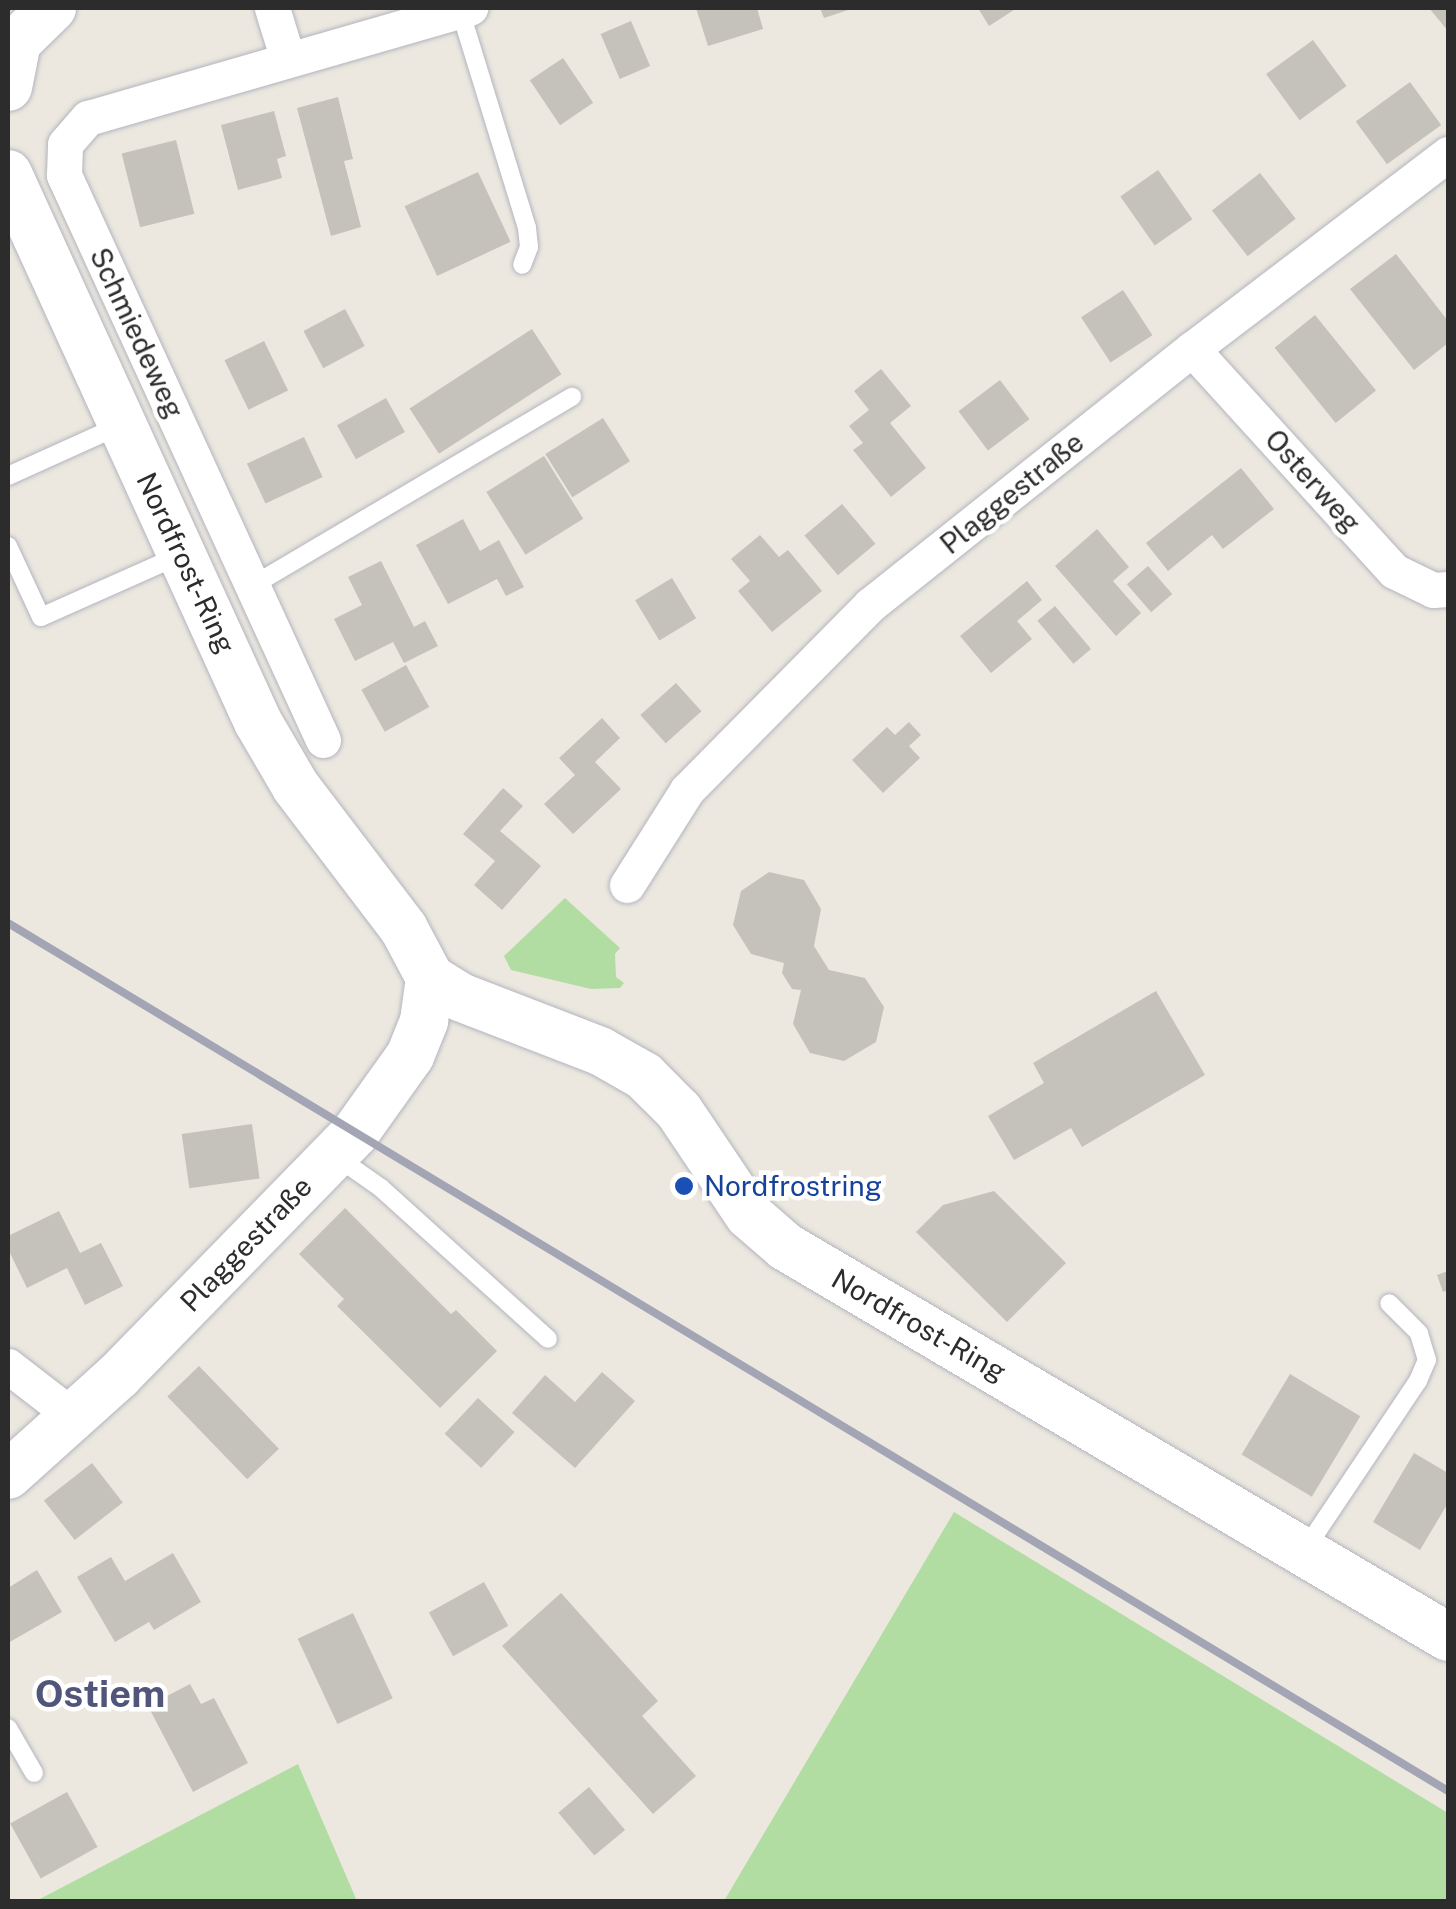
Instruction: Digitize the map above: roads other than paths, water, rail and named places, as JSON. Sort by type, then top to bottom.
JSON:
[{"type":"street","points":[[10,54],[52,8]]},
{"type":"street","points":[[272,8],[288,60]]},
{"type":"street","name":"Schmiedeweg","points":[[323,740],[64,175],[65,144],[88,118],[465,9]]},
{"type":"street","name":"Plaggestraße","points":[[627,885],[686,790],[870,605],[1192,349],[1448,154]]},
{"type":"street","name":"Nordfrost-Ring","points":[[8,174],[258,722],[296,787],[404,928],[430,978],[460,997],[600,1052],[644,1076],[679,1111],[749,1216],[786,1247],[1448,1637]]},
{"type":"street","name":"Osterweg","points":[[1192,349],[1394,570],[1433,590],[1448,589]]},
{"type":"street","name":"Plaggestraße","points":[[8,1475],[74,1417],[333,1155],[392,1088],[424,1021],[430,978]]},
{"type":"street","points":[[8,1366],[21,1372],[74,1417]]},
{"type":"lane","points":[[465,9],[527,228],[529,248],[522,265]]},
{"type":"lane","points":[[252,586],[572,397]]},
{"type":"lane","points":[[8,476],[122,425]]},
{"type":"lane","points":[[8,546],[41,617],[182,555]]},
{"type":"lane","points":[[333,1155],[380,1188],[548,1339]]},
{"type":"lane","points":[[1304,1552],[1418,1381],[1427,1360],[1419,1333],[1388,1303]]},
{"type":"lane","points":[[8,1728],[34,1773]]},
{"type":"railway","points":[[8,923],[1448,1791]]},
{"type":"place","name":"Nordfrostring","points":[[684,1186]]},
{"type":"district","name":"Ostiem","points":[[100,1694]]}]
